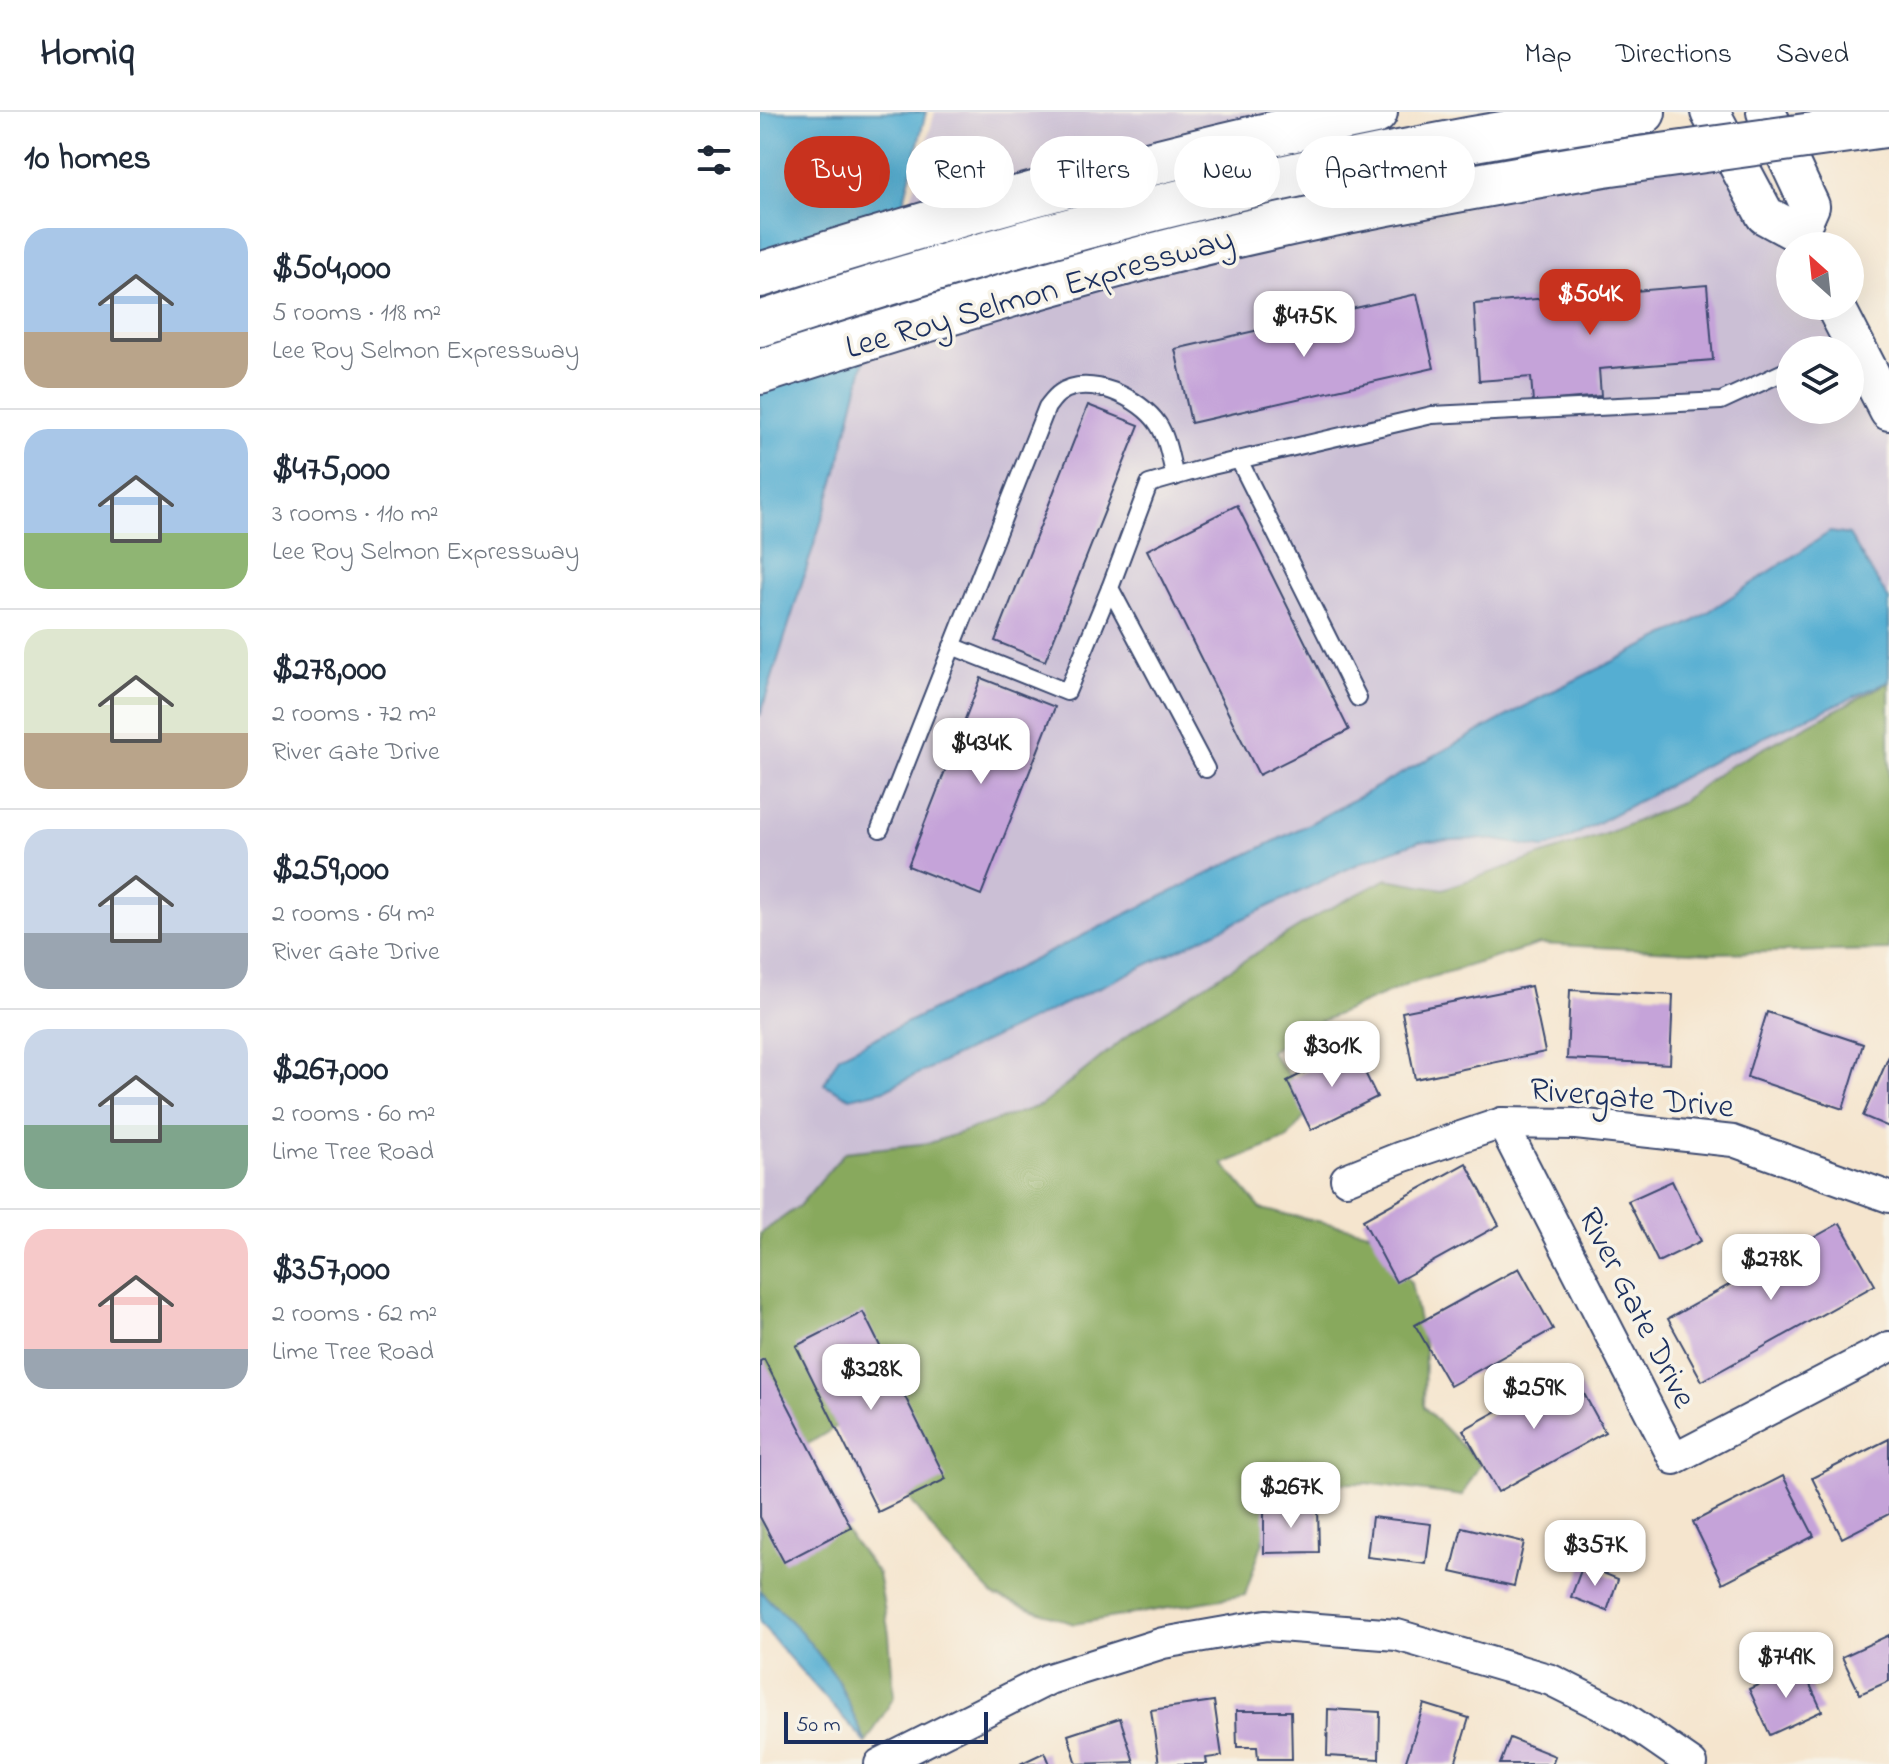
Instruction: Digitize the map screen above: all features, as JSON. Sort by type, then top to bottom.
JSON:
[{"type":"highway","points":[[760,275],[1049,189],[1183,154],[1375,112]]},
{"type":"highway","points":[[760,324],[939,267],[1199,198],[1483,138],[1643,112]]},
{"type":"highway","name":"Lee Roy Selmon Expressway","points":[[760,372],[1022,290],[1315,218],[1464,187],[1604,164],[1887,125]]},
{"type":"street","points":[[1710,112],[1765,215],[1789,232]]},
{"type":"street","points":[[1766,112],[1810,206],[1803,232]]},
{"type":"street","points":[[1864,371],[1889,411]]},
{"type":"street","points":[[1346,1179],[1502,1123]]},
{"type":"street","name":"Rivergate Drive","points":[[1502,1123],[1576,1124],[1733,1141],[1889,1197]]},
{"type":"street","name":"River Gate Drive","points":[[1502,1123],[1674,1459],[1889,1347]]},
{"type":"street","points":[[880,1764],[1049,1679],[1163,1643],[1266,1625],[1397,1635],[1551,1680],[1621,1715],[1692,1764]]},
{"type":"lane","points":[[952,646],[1067,692],[1149,484],[1432,415],[1721,401],[1776,375]]},
{"type":"lane","points":[[880,829],[1047,407],[1058,394],[1078,387],[1092,386],[1132,398],[1160,426],[1175,477]]},
{"type":"lane","points":[[1239,460],[1358,698]]},
{"type":"lane","points":[[1110,588],[1206,769]]},
{"type":"shaded area","points":[[935,112],[1324,112],[1222,136],[1174,136],[1174,147],[1158,151],[1158,136],[1030,136],[1030,181],[1014,185],[1014,136],[928,136]]},
{"type":"shaded area","points":[[1752,131],[1804,232],[1776,232],[1776,320],[1850,320],[1859,336],[1776,336],[1776,424],[1864,424],[1864,347],[1889,395],[1889,882],[1374,956],[760,1309],[760,716],[836,475],[867,353],[1373,208],[1475,208],[1475,180]]},
{"type":"green space","points":[[1889,682],[1889,950],[1711,953],[1540,944],[1409,984],[1317,1023],[1270,1051],[1313,1106],[1287,1139],[1223,1164],[1261,1209],[1374,1233],[1411,1283],[1425,1349],[1424,1407],[1480,1464],[1462,1496],[1366,1483],[1297,1484],[1268,1526],[1245,1595],[1074,1624],[994,1596],[944,1544],[849,1419],[808,1444],[808,1482],[878,1574],[889,1634],[894,1697],[866,1743],[838,1680],[802,1633],[760,1591],[760,1234],[799,1206],[845,1152],[930,1143],[1042,1105],[1132,1032],[1323,912],[1387,879],[1443,889],[1608,833],[1678,804],[1726,768]]},
{"type":"water","points":[[760,112],[926,112],[920,136],[906,136],[906,193],[836,475],[760,716]]},
{"type":"water","points":[[1830,532],[1849,535],[1889,600],[1889,681],[1728,753],[1560,843],[1544,848],[1489,839],[1419,841],[1362,862],[884,1090],[850,1098],[824,1084],[839,1056],[1309,824],[1549,693],[1693,622]]},
{"type":"water","points":[[760,1591],[802,1633],[838,1680],[866,1743],[760,1622]]},
{"type":"building","points":[[1707,285],[1713,360],[1599,369],[1601,396],[1533,402],[1531,377],[1479,381],[1474,304]]},
{"type":"building","points":[[1417,294],[1434,368],[1191,423],[1175,349]]},
{"type":"building","points":[[1088,405],[1139,425],[1045,661],[995,641]]},
{"type":"building","points":[[1237,505],[1349,730],[1259,775],[1147,550]]},
{"type":"building","points":[[981,678],[1055,707],[981,895],[908,866]]},
{"type":"building","points":[[1531,986],[1545,1052],[1415,1079],[1402,1012]]},
{"type":"building","points":[[1570,990],[1673,995],[1670,1064],[1567,1059]]},
{"type":"building","points":[[1767,1012],[1863,1044],[1843,1109],[1747,1077]]},
{"type":"building","points":[[1353,1048],[1377,1097],[1311,1130],[1287,1081]]},
{"type":"building","points":[[1889,1056],[1889,1127],[1863,1116]]},
{"type":"building","points":[[1466,1163],[1499,1225],[1396,1282],[1363,1220]]},
{"type":"building","points":[[1672,1181],[1701,1241],[1658,1262],[1628,1201]]},
{"type":"building","points":[[1840,1223],[1875,1285],[1702,1381],[1668,1319]]},
{"type":"building","points":[[1519,1268],[1553,1329],[1450,1386],[1415,1325]]},
{"type":"building","points":[[863,1312],[946,1479],[878,1512],[796,1346]]},
{"type":"building","points":[[764,1359],[851,1527],[784,1562],[760,1517],[760,1361]]},
{"type":"building","points":[[1571,1370],[1605,1432],[1498,1492],[1463,1430]]},
{"type":"building","points":[[1889,1439],[1889,1514],[1842,1538],[1812,1478]]},
{"type":"building","points":[[1783,1476],[1814,1536],[1723,1583],[1693,1522]]},
{"type":"building","points":[[1318,1507],[1319,1552],[1264,1553],[1264,1508]]},
{"type":"building","points":[[1372,1517],[1431,1524],[1426,1564],[1367,1557]]},
{"type":"building","points":[[1462,1527],[1524,1542],[1514,1586],[1451,1572]]},
{"type":"building","points":[[1583,1565],[1618,1579],[1607,1611],[1571,1597]]},
{"type":"building","points":[[1889,1635],[1889,1681],[1860,1694],[1842,1657]]},
{"type":"building","points":[[1801,1665],[1822,1711],[1770,1735],[1749,1689]]},
{"type":"building","points":[[1214,1701],[1222,1756],[1206,1758],[1207,1764],[1159,1764],[1151,1710]]},
{"type":"building","points":[[1424,1704],[1469,1718],[1455,1764],[1405,1764]]},
{"type":"building","points":[[1328,1709],[1380,1712],[1379,1759],[1327,1756]]},
{"type":"building","points":[[1236,1711],[1291,1711],[1292,1759],[1258,1759],[1257,1747],[1237,1747]]},
{"type":"building","points":[[1120,1718],[1134,1762],[1077,1764],[1068,1735]]},
{"type":"building","points":[[1510,1738],[1555,1756],[1552,1764],[1500,1764]]},
{"type":"building","points":[[1045,1752],[1050,1764],[1020,1764]]}]
